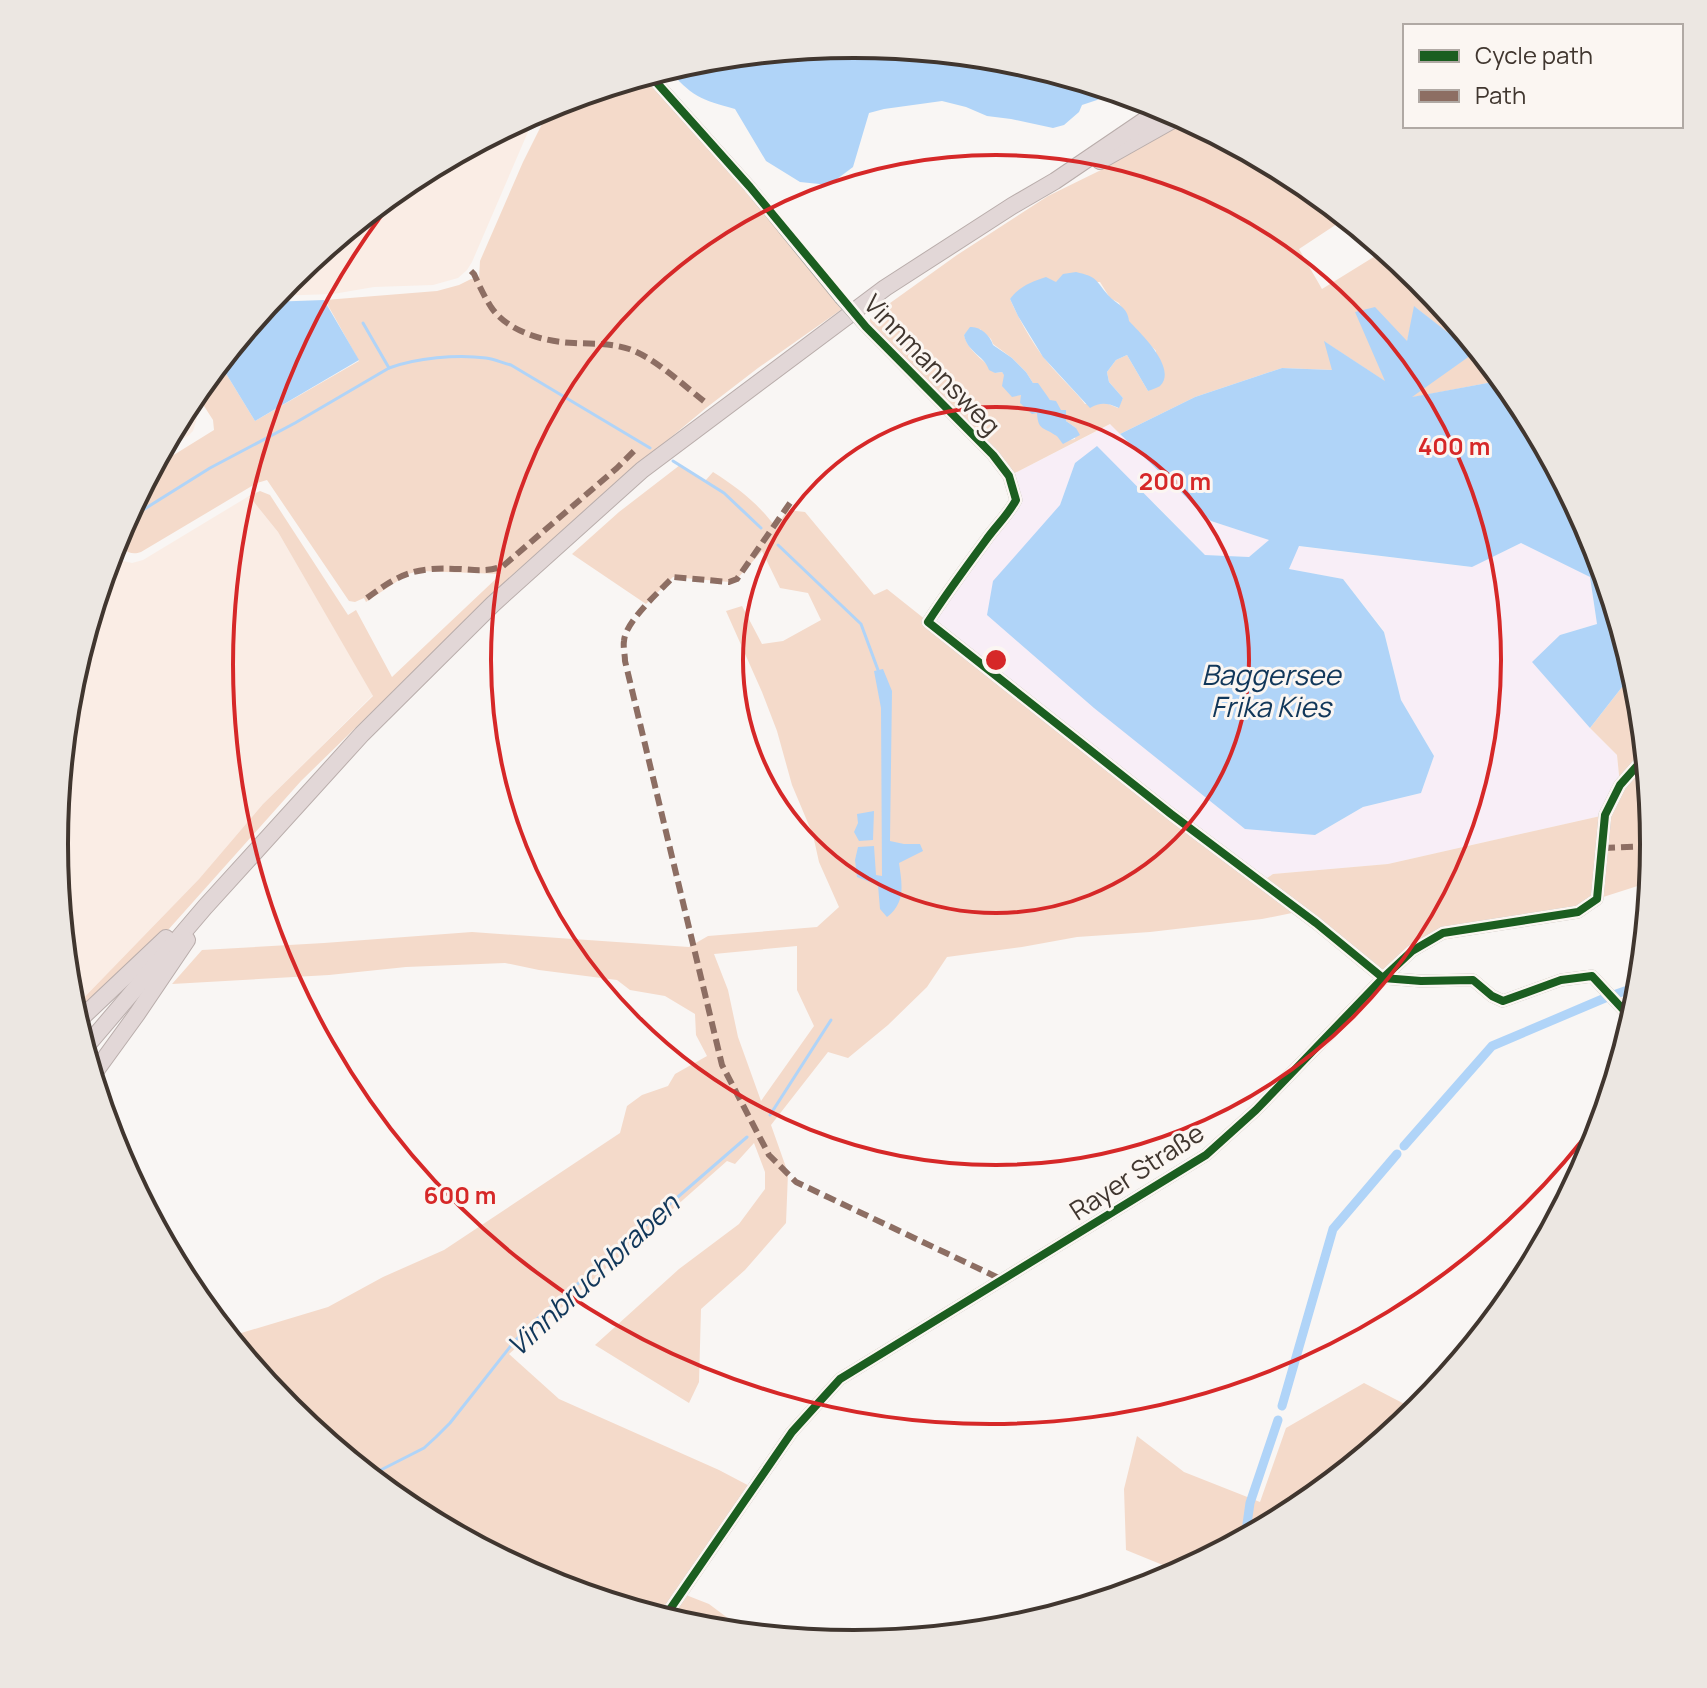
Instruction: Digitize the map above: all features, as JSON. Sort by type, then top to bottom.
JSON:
[{"type":"highway","points":[[92,1039],[205,907],[362,734],[567,535],[642,470],[885,288],[1055,181],[1150,117]]},
{"type":"highway","points":[[1055,181],[1090,167],[1167,124]]},
{"type":"highway","points":[[87,1013],[205,907]]},
{"type":"highway","points":[[100,1065],[173,962],[205,907]]},
{"type":"street","name":"Vinnmannsweg","points":[[657,83],[750,187],[840,298],[993,455],[1009,476],[1016,500],[1009,513],[989,535],[928,622],[1383,978]]},
{"type":"street","name":"Rayer Straße","points":[[671,1608],[792,1432],[840,1379],[1206,1155],[1256,1110],[1412,951],[1443,933],[1578,912],[1597,899],[1605,815],[1620,785],[1636,768]]},
{"type":"street","points":[[1383,978],[1473,980],[1503,1001],[1561,980],[1592,976],[1621,1008]]},
{"type":"shaded area","points":[[651,85],[755,199],[842,309],[706,408],[509,578],[301,781],[168,930],[85,1007],[83,998],[199,879],[263,804],[373,696],[278,532],[249,496],[260,491],[270,495],[348,615],[356,610],[392,677],[501,574],[419,571],[408,574],[366,602],[364,598],[349,601],[267,480],[141,552],[129,552],[125,549],[149,496],[170,458],[214,430],[213,420],[202,404],[225,372],[255,421],[359,361],[325,300],[437,291],[479,279],[480,261],[543,123]]},
{"type":"shaded area","points":[[1175,127],[1246,163],[1337,224],[1299,249],[1322,289],[1375,256],[1454,338],[1415,307],[1407,342],[1386,382],[1325,342],[1333,370],[1282,368],[1195,397],[1120,434],[1110,424],[1009,476],[866,327],[872,316],[957,255],[1048,196]],"holes":[[[1056,282],[1100,282],[1110,298],[1119,303],[1128,321],[1156,351],[1148,391],[1127,355],[1116,360],[1107,372],[1109,382],[1123,398],[1118,408],[1106,403],[1085,404],[1044,358],[1010,299]],[[980,329],[1026,372],[1066,421],[1076,428],[1075,439],[1066,441],[1057,435],[1002,372],[995,373],[973,351],[964,335]]]},
{"type":"shaded area","points":[[529,129],[472,262],[458,278],[433,285],[374,287],[333,294],[291,295],[335,253],[417,190],[461,163]]},
{"type":"shaded area","points":[[1469,356],[1489,383],[1409,398]]},
{"type":"shaded area","points":[[195,415],[193,431],[179,441]]},
{"type":"shaded area","points":[[1111,424],[1211,521],[1270,540],[1249,557],[1205,555],[1154,503],[1075,463],[1060,505],[1315,835],[1363,807],[1421,793],[1434,756],[1401,700],[1384,631],[1343,579],[1288,569],[1296,546],[1471,567],[1521,543],[1590,576],[1597,624],[1560,635],[1590,728],[1617,755],[1620,785],[1605,815],[1388,864],[1273,874],[1256,886],[928,622],[1016,500],[1009,476]]},
{"type":"shaded area","points":[[680,465],[705,481],[713,472],[755,504],[776,528],[787,510],[805,512],[874,595],[887,589],[1258,884],[1273,874],[1388,864],[1605,815],[1620,785],[1617,755],[1590,728],[1623,686],[1638,793],[1638,886],[1597,899],[1578,912],[1443,933],[1383,978],[1292,913],[1150,932],[1077,937],[947,957],[927,987],[848,1058],[828,1052],[771,1125],[788,1173],[786,1223],[745,1270],[701,1309],[699,1382],[689,1403],[595,1345],[679,1269],[739,1224],[765,1189],[765,1172],[754,1143],[735,1164],[727,1161],[509,1354],[559,1399],[757,1490],[686,1595],[709,1604],[730,1620],[650,1603],[601,1588],[506,1549],[417,1498],[335,1435],[298,1400],[240,1334],[328,1307],[383,1277],[444,1250],[620,1133],[627,1106],[642,1095],[668,1086],[675,1074],[707,1056],[696,1035],[695,1014],[665,996],[630,990],[617,980],[505,963],[172,984],[202,950],[472,932],[689,947],[708,936],[817,927],[839,907],[819,862],[813,835],[792,785],[777,731],[726,611],[742,606],[762,644],[783,641],[821,620],[808,593],[780,588],[762,551],[737,579],[729,582],[673,577],[646,604],[572,554],[619,512]],"holes":[[[797,946],[797,990],[814,1026],[761,1101],[738,1037],[728,990],[714,954]]]},
{"type":"shaded area","points":[[249,496],[278,532],[373,695],[263,804],[199,879],[83,998],[69,895],[69,793],[74,741],[94,641],[119,563],[143,560]]},
{"type":"shaded area","points":[[1364,1383],[1405,1404],[1332,1468],[1290,1498],[1201,1549],[1164,1566],[1126,1550],[1124,1489],[1137,1436],[1184,1472],[1260,1502],[1286,1428]]},
{"type":"water","points":[[854,58],[956,65],[1007,73],[1100,98],[1082,105],[1079,112],[1064,125],[1053,128],[987,116],[942,101],[869,113],[853,167],[829,185],[800,182],[766,161],[735,109],[697,96],[677,78],[700,73],[802,60]]},
{"type":"water","points":[[1076,272],[1095,280],[1124,309],[1129,321],[1155,351],[1164,370],[1160,386],[1148,391],[1127,355],[1116,360],[1107,372],[1109,382],[1123,398],[1119,408],[1104,404],[1090,408],[1043,357],[1010,299],[1035,281],[1046,277],[1056,282],[1063,274]]},
{"type":"water","points":[[324,300],[359,360],[255,421],[225,372],[286,301]]},
{"type":"water","name":"Baggersee Frika Kies","points":[[1414,306],[1452,336],[1469,356],[1412,397],[1489,383],[1507,407],[1534,451],[1580,543],[1598,591],[1623,686],[1590,728],[1532,662],[1560,635],[1597,624],[1590,577],[1521,543],[1472,567],[1299,546],[1289,569],[1343,579],[1384,632],[1401,700],[1434,756],[1421,793],[1363,807],[1315,835],[1245,829],[1094,708],[987,615],[993,581],[1060,505],[1075,463],[1097,446],[1205,555],[1249,557],[1269,540],[1211,521],[1120,434],[1195,397],[1282,368],[1332,370],[1324,341],[1385,381],[1355,312],[1375,307],[1407,341]]},
{"type":"water","points":[[970,327],[984,332],[993,345],[1026,372],[1033,383],[1038,383],[1050,400],[1056,401],[1061,410],[1066,410],[1066,421],[1080,435],[1063,444],[1042,428],[1037,413],[1032,414],[1020,403],[1021,395],[1012,397],[1002,386],[1002,372],[989,370],[969,346],[964,335]]},
{"type":"water","points":[[883,669],[892,691],[890,841],[920,844],[923,851],[899,863],[900,899],[887,917],[880,909],[878,885],[857,877],[855,860],[858,847],[874,846],[876,875],[882,876],[881,708],[874,671]]},
{"type":"water","points":[[874,811],[873,840],[859,841],[854,832],[858,823],[857,814]]},
{"type":"waterway","points":[[363,323],[389,368]]},
{"type":"waterway","points":[[142,510],[210,468],[389,368],[424,359],[475,357],[511,365],[650,448]]},
{"type":"waterway","points":[[673,461],[724,493],[761,528]]},
{"type":"waterway","points":[[778,545],[861,624],[878,670]]},
{"type":"waterway","points":[[1404,1146],[1492,1046],[1625,991]]},
{"type":"waterway","name":"Vinnbruchbraben","points":[[770,1115],[831,1020]]},
{"type":"waterway","name":"Vinnbruchbraben","points":[[379,1471],[424,1448],[450,1423],[528,1327],[747,1137]]},
{"type":"waterway","points":[[1282,1406],[1333,1229],[1397,1154]]},
{"type":"waterway","points":[[1247,1524],[1250,1503],[1278,1420]]},
{"type":"marked path","points":[[471,271],[498,316],[517,329],[551,340],[629,349],[659,365],[705,402]]},
{"type":"marked path","points":[[367,598],[390,582],[420,570],[487,570],[503,566],[636,449]]},
{"type":"marked path","points":[[790,503],[737,579],[729,582],[673,577],[636,616],[624,641],[625,661],[722,1065],[769,1155],[796,1182],[1003,1280]]},
{"type":"marked path","points":[[1603,848],[1640,847]]},
{"type":"cycle path","points":[[657,83],[750,187],[866,327],[993,455],[1009,476],[1016,500],[928,622],[1383,978]]},
{"type":"cycle path","points":[[671,1608],[792,1432],[840,1379],[1206,1155],[1256,1110],[1412,951],[1443,933],[1578,912],[1597,899],[1605,815],[1620,785],[1636,768]]},
{"type":"cycle path","points":[[1383,978],[1473,980],[1503,1001],[1561,980],[1592,976],[1622,1008]]}]
